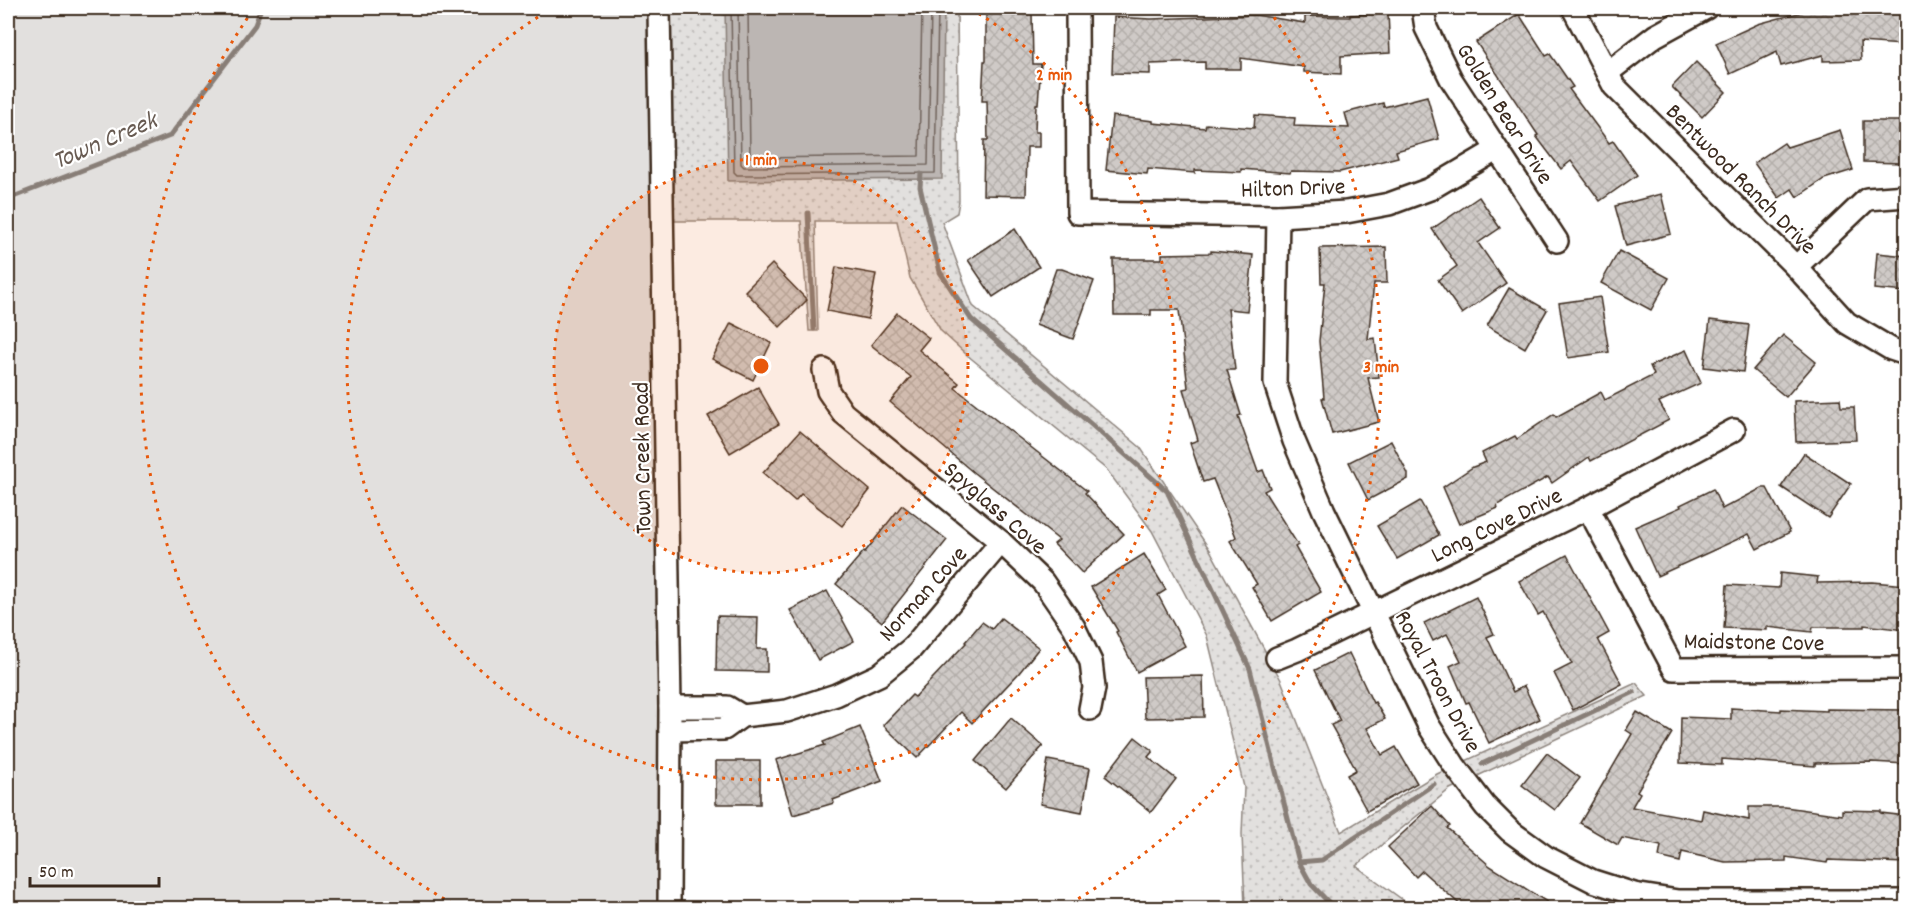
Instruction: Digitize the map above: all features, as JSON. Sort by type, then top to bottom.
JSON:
[{"type":"street","name":"Town Creek Road","points":[[659,8],[670,707],[669,909]]},
{"type":"street","name":"Hilton Drive","points":[[1077,8],[1078,213],[1278,216],[1346,212],[1389,204],[1430,189],[1496,150]]},
{"type":"street","name":"Golden Bear Drive","points":[[1423,8],[1426,28],[1451,80],[1557,241]]},
{"type":"street","name":"Bentwood Ranch Drive","points":[[1573,8],[1614,86],[1796,267],[1847,323],[1906,354]]},
{"type":"street","points":[[1607,73],[1655,36],[1706,8]]},
{"type":"street","points":[[1796,267],[1867,199],[1906,196]]},
{"type":"street","name":"Royal Troon Drive","points":[[1278,216],[1275,383],[1294,441],[1373,613],[1430,726],[1454,765],[1485,806],[1510,831],[1546,857],[1593,881],[1634,894],[1678,901],[1906,901]]},
{"type":"street","name":"Spyglass Cove","points":[[824,370],[828,391],[843,413],[1001,542],[1043,582],[1074,627],[1091,662],[1094,688],[1090,709]]},
{"type":"street","name":"Long Cove Drive","points":[[1277,658],[1588,508],[1734,430]]},
{"type":"street","name":"Maidstone Cove","points":[[1588,508],[1674,669],[1906,668]]},
{"type":"street","name":"Norman Cove","points":[[670,730],[724,729],[742,716],[787,711],[836,695],[879,675],[912,648],[1001,542]]},
{"type":"street","name":"Norman Cove","points":[[670,707],[727,707],[742,716]]},
{"type":"shaded area","points":[[8,8],[652,8],[665,908],[8,908]]},
{"type":"shaded area","points":[[670,8],[957,8],[959,201],[957,213],[942,222],[973,306],[1140,447],[1210,550],[1281,680],[1341,832],[1437,774],[1636,683],[1647,696],[1450,789],[1356,866],[1414,908],[1245,908],[1242,834],[1244,787],[1207,636],[1152,531],[1107,470],[941,331],[910,278],[897,221],[815,221],[818,331],[809,331],[801,221],[667,221]]},
{"type":"water","points":[[725,8],[944,8],[942,179],[728,181]]},
{"type":"building","points":[[1816,8],[1859,8],[1905,12],[1903,45],[1860,42],[1861,60],[1823,61],[1823,55],[1781,66],[1777,52],[1730,74],[1716,43],[1758,24]]},
{"type":"building","points":[[986,13],[1032,13],[1033,64],[1041,64],[1035,132],[1039,132],[1039,147],[1027,147],[1026,196],[983,195],[984,140],[988,140],[987,101],[982,101],[984,61],[986,61]]},
{"type":"building","points":[[1388,13],[1390,53],[1341,56],[1341,74],[1304,72],[1304,67],[1241,58],[1241,69],[1205,69],[1205,62],[1150,64],[1150,74],[1112,73],[1114,17],[1151,19],[1255,15],[1305,23],[1305,16],[1350,17],[1350,15]]},
{"type":"building","points":[[1519,14],[1546,56],[1550,54],[1573,87],[1569,89],[1609,143],[1613,141],[1637,175],[1600,201],[1571,161],[1561,169],[1536,136],[1538,135],[1476,42]]},
{"type":"building","points":[[1696,62],[1726,92],[1702,117],[1672,87]]},
{"type":"building","points":[[1427,96],[1439,139],[1396,151],[1398,157],[1340,172],[1291,171],[1290,173],[1241,169],[1241,172],[1195,170],[1195,173],[1148,169],[1147,174],[1106,170],[1112,116],[1205,128],[1206,124],[1254,128],[1255,115],[1295,118],[1294,126],[1349,128],[1345,113],[1383,103],[1384,107]]},
{"type":"building","points":[[1863,121],[1901,121],[1901,163],[1863,162]]},
{"type":"building","points":[[1840,130],[1853,170],[1824,179],[1797,197],[1792,189],[1779,198],[1754,163],[1784,143],[1787,147]]},
{"type":"building","points":[[1661,194],[1671,234],[1626,246],[1615,206]]},
{"type":"building","points":[[1479,197],[1500,228],[1478,243],[1506,283],[1462,314],[1438,280],[1457,266],[1432,229]]},
{"type":"building","points":[[1015,229],[1039,267],[993,297],[968,260]]},
{"type":"building","points":[[1386,247],[1387,283],[1374,283],[1368,339],[1375,338],[1379,377],[1368,378],[1379,422],[1332,434],[1322,398],[1324,398],[1319,341],[1325,283],[1321,283],[1320,248]]},
{"type":"building","points":[[1211,251],[1253,255],[1247,311],[1228,309],[1235,370],[1227,370],[1241,415],[1238,416],[1258,472],[1263,470],[1270,488],[1264,491],[1298,545],[1295,547],[1321,592],[1272,621],[1252,587],[1257,584],[1230,541],[1236,537],[1213,479],[1203,482],[1190,443],[1198,440],[1183,389],[1188,388],[1179,310],[1151,310],[1151,315],[1114,315],[1113,259],[1162,259],[1162,254],[1211,253]]},
{"type":"building","points":[[1619,251],[1669,278],[1651,310],[1601,283]]},
{"type":"building","points":[[1877,253],[1906,256],[1906,292],[1874,289]]},
{"type":"building","points":[[772,264],[807,300],[780,327],[745,291]]},
{"type":"building","points":[[836,267],[876,274],[868,319],[827,311]]},
{"type":"building","points":[[1056,269],[1062,269],[1094,281],[1073,339],[1036,325]]},
{"type":"building","points":[[1509,288],[1547,310],[1525,348],[1487,326]]},
{"type":"building","points":[[1600,297],[1609,352],[1568,358],[1559,303]]},
{"type":"building","points":[[897,313],[929,338],[919,350],[959,383],[955,388],[1087,491],[1085,493],[1124,534],[1082,573],[1054,544],[1059,540],[974,473],[890,402],[911,377],[871,345]]},
{"type":"building","points":[[1710,320],[1749,325],[1743,372],[1704,367]]},
{"type":"building","points":[[731,323],[771,343],[753,380],[712,359]]},
{"type":"building","points":[[1783,335],[1816,362],[1786,397],[1753,370]]},
{"type":"building","points":[[1686,350],[1701,383],[1659,402],[1669,420],[1591,461],[1589,457],[1552,483],[1548,477],[1497,505],[1498,508],[1459,524],[1443,487],[1473,467],[1486,462],[1482,453],[1515,436],[1517,439],[1554,414],[1556,417],[1601,392],[1605,400],[1654,375],[1650,366]]},
{"type":"building","points":[[758,387],[779,424],[730,453],[708,416]]},
{"type":"building","points":[[1840,399],[1841,407],[1854,407],[1856,440],[1796,442],[1794,401]]},
{"type":"building","points":[[800,431],[870,490],[842,526],[801,494],[795,501],[763,473]]},
{"type":"building","points":[[1391,441],[1408,474],[1408,479],[1368,500],[1349,462]]},
{"type":"building","points":[[1804,453],[1851,484],[1828,518],[1781,487]]},
{"type":"building","points":[[1762,488],[1767,488],[1790,532],[1757,549],[1749,534],[1657,576],[1635,527],[1681,507],[1680,505],[1713,489],[1722,509]]},
{"type":"building","points":[[1420,501],[1439,535],[1397,559],[1377,526]]},
{"type":"building","points":[[902,505],[947,540],[882,622],[836,584]]},
{"type":"building","points":[[1144,554],[1166,590],[1158,595],[1185,646],[1137,672],[1116,632],[1118,631],[1091,587]]},
{"type":"building","points":[[1567,555],[1609,633],[1598,639],[1622,684],[1573,710],[1554,673],[1572,664],[1543,612],[1538,615],[1519,581]]},
{"type":"building","points":[[1780,573],[1818,577],[1817,583],[1872,582],[1906,585],[1906,630],[1864,625],[1864,627],[1813,627],[1812,632],[1767,627],[1767,630],[1724,628],[1727,585],[1779,588]]},
{"type":"building","points":[[827,591],[854,641],[818,660],[790,610]]},
{"type":"building","points":[[1476,597],[1494,634],[1487,637],[1513,692],[1524,686],[1540,719],[1489,743],[1469,702],[1466,703],[1450,666],[1461,661],[1447,634],[1433,641],[1424,623]]},
{"type":"building","points":[[717,616],[758,617],[757,649],[767,649],[767,672],[716,671]]},
{"type":"building","points":[[1001,618],[1039,648],[972,723],[961,712],[917,758],[883,725],[912,695],[915,697],[966,643],[982,622],[992,629]]},
{"type":"building","points":[[1349,653],[1373,703],[1375,702],[1385,719],[1367,728],[1382,755],[1396,747],[1417,783],[1367,811],[1347,775],[1356,770],[1331,725],[1340,721],[1315,670]]},
{"type":"building","points":[[1203,676],[1204,717],[1145,718],[1143,677]]},
{"type":"building","points":[[1731,708],[1781,711],[1781,709],[1906,710],[1906,764],[1815,763],[1815,766],[1722,759],[1722,765],[1680,763],[1681,717],[1731,719]]},
{"type":"building","points":[[1637,712],[1672,733],[1637,791],[1640,793],[1632,807],[1701,820],[1703,810],[1749,820],[1749,807],[1785,807],[1842,815],[1842,810],[1881,811],[1881,813],[1906,816],[1906,863],[1828,860],[1827,863],[1786,857],[1786,861],[1725,862],[1682,852],[1680,862],[1659,857],[1661,846],[1622,838],[1618,845],[1580,823],[1632,734],[1626,730]]},
{"type":"building","points":[[1011,718],[1043,746],[1006,788],[975,761]]},
{"type":"building","points":[[860,727],[882,781],[833,800],[834,803],[793,815],[776,760],[825,745],[823,742]]},
{"type":"building","points":[[1135,737],[1153,751],[1148,757],[1176,779],[1151,812],[1105,776]]},
{"type":"building","points":[[1547,753],[1580,778],[1555,810],[1522,785]]},
{"type":"building","points":[[1048,760],[1090,768],[1082,812],[1040,804]]},
{"type":"building","points":[[716,761],[760,761],[760,804],[716,804]]},
{"type":"building","points":[[1432,806],[1450,826],[1447,828],[1490,866],[1558,909],[1465,909],[1422,871],[1416,877],[1388,847]]},
{"type":"waterway","name":"Town Creek","points":[[8,199],[170,136],[255,25],[261,8]]},
{"type":"waterway","points":[[921,174],[920,187],[940,272],[971,319],[1167,491],[1250,669],[1299,862],[1311,884],[1334,908]]},
{"type":"waterway","points":[[808,213],[814,329]]},
{"type":"waterway","points":[[1482,764],[1634,692]]},
{"type":"waterway","points":[[1299,862],[1322,860],[1434,784]]}]
